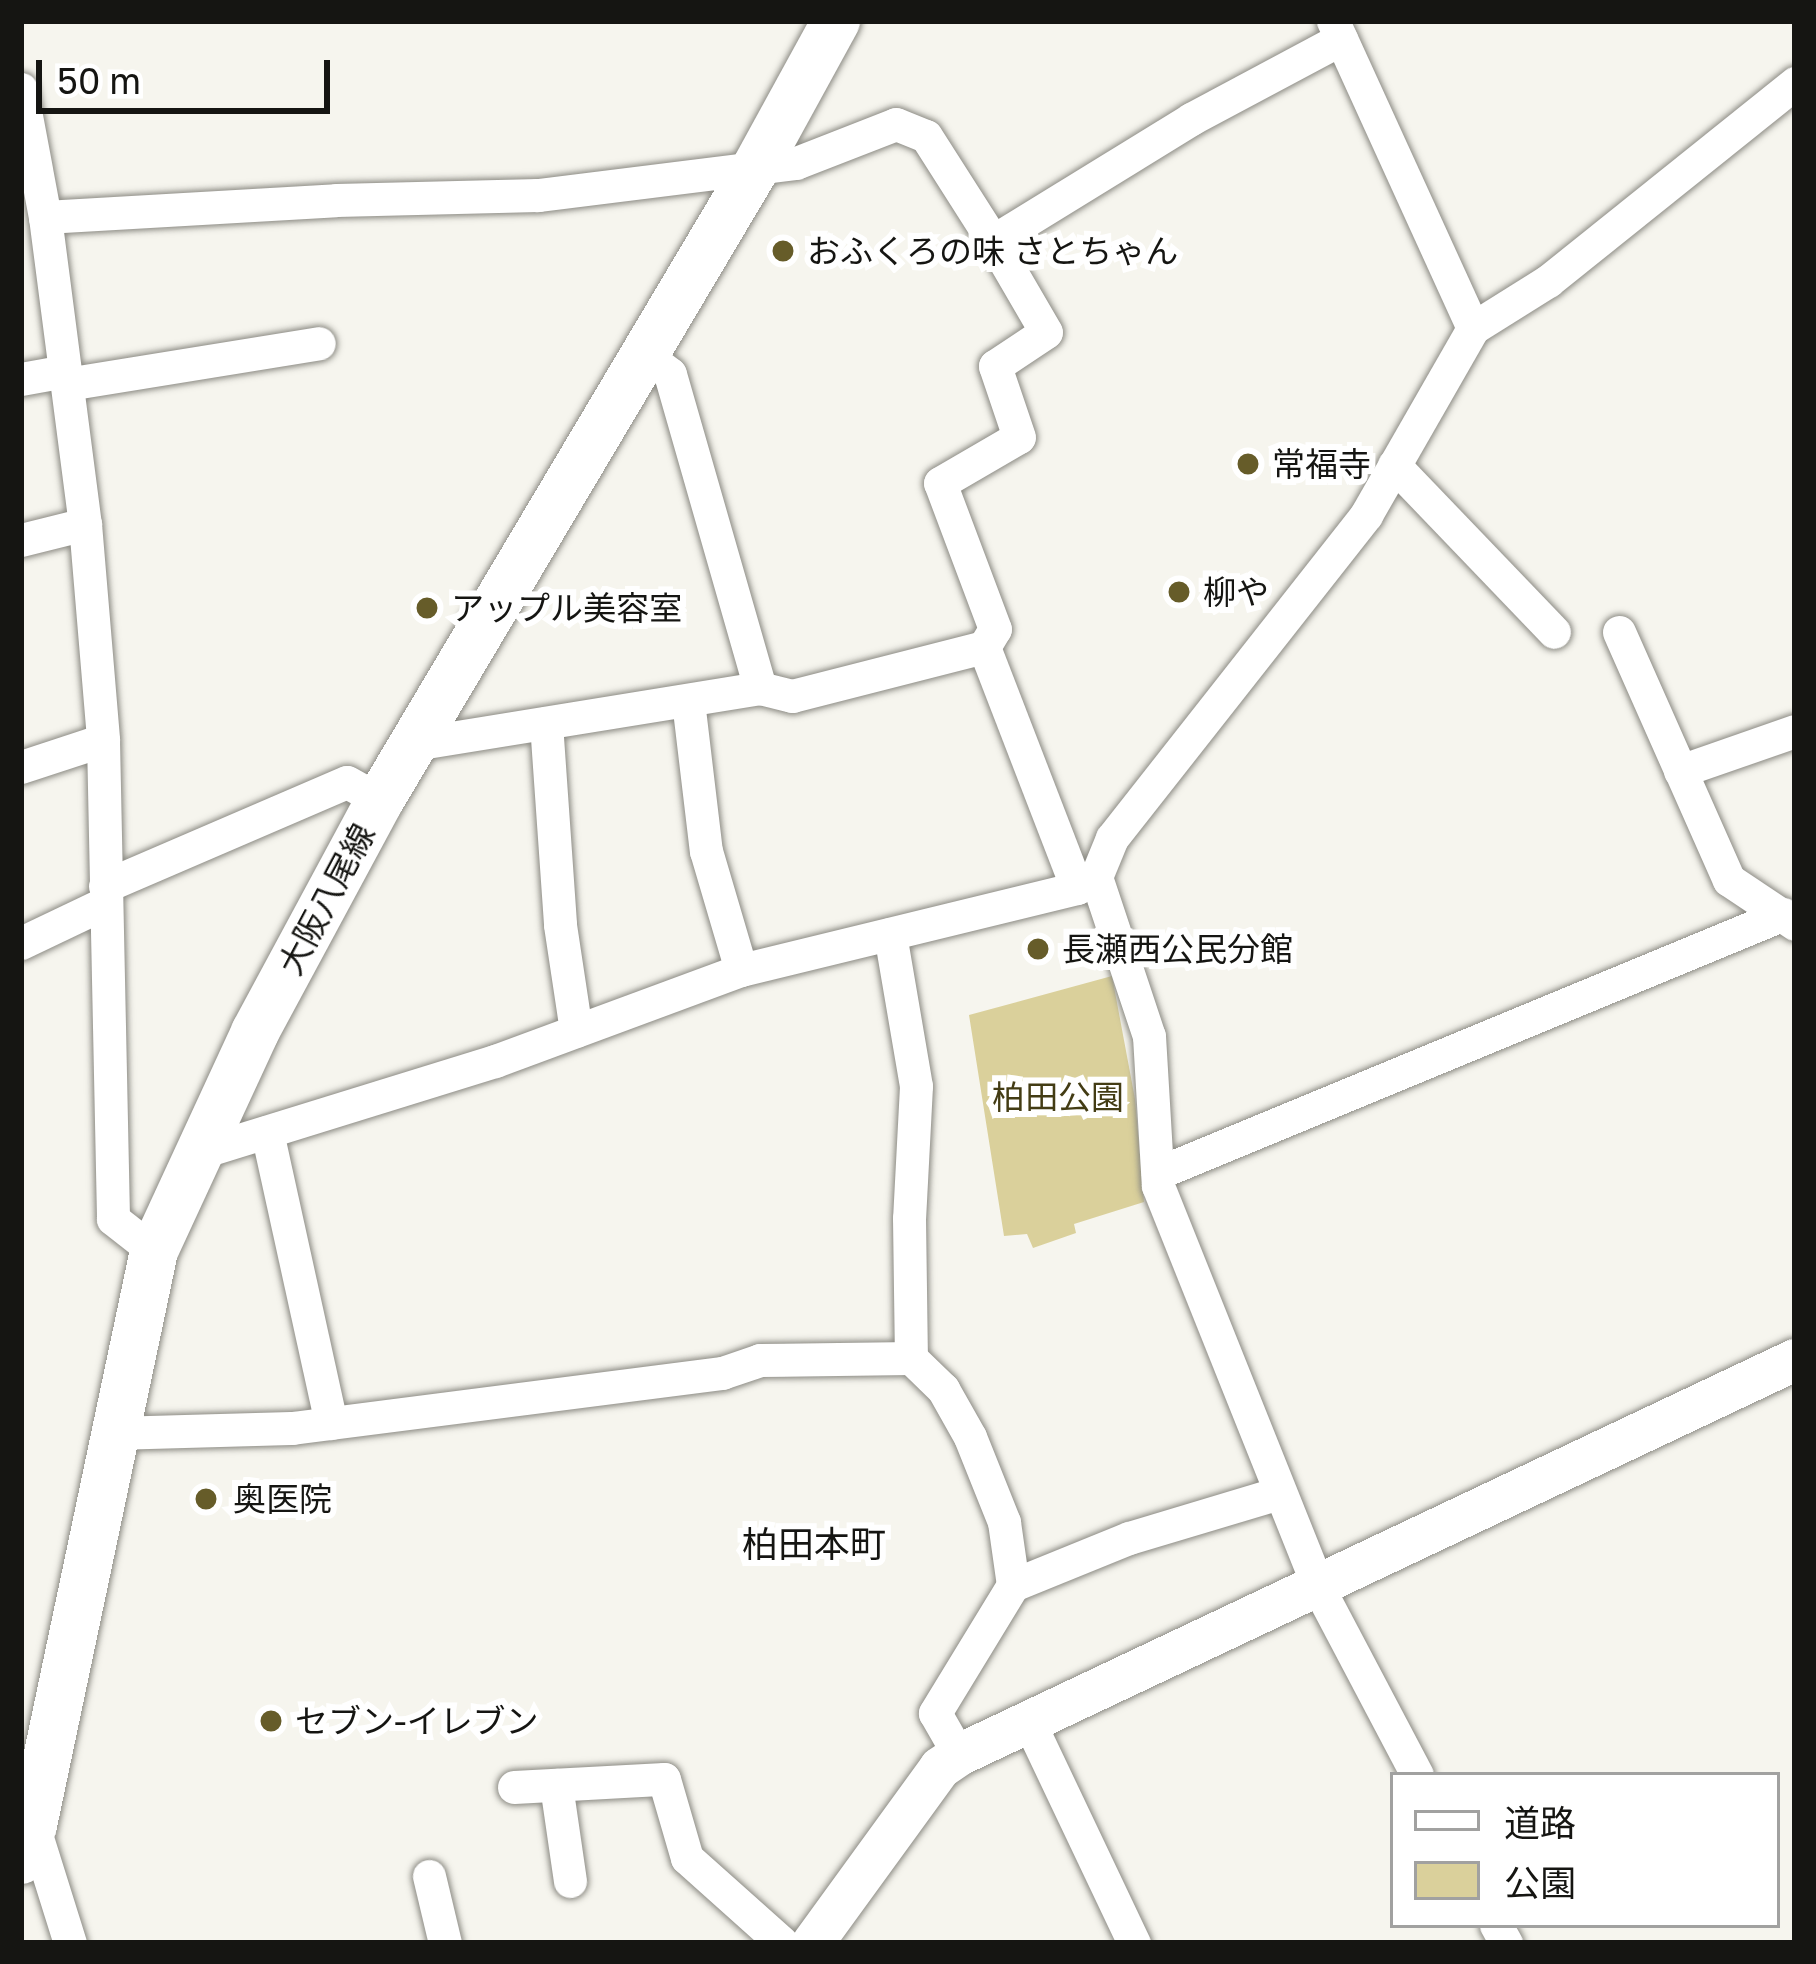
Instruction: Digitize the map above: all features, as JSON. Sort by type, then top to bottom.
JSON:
[{"type":"main road","name":"大阪八尾線","points":[[27,1843],[154,1250],[255,1032],[380,800],[755,169],[836,21]]},
{"type":"street","points":[[993,241],[1337,30],[1473,328]]},
{"type":"street","points":[[202,1152],[576,1031],[741,970],[1086,882],[1112,838],[1366,515],[1473,328],[1549,281],[1795,83]]},
{"type":"street","points":[[21,89],[26,159],[45,218],[85,524],[103,740],[113,1219],[154,1250]]},
{"type":"street","points":[[45,218],[336,200],[538,195],[715,169],[796,163],[896,124],[926,136],[1046,332],[995,366],[1019,437],[940,483],[995,629],[984,647],[792,696],[760,688],[414,744]]},
{"type":"street","points":[[21,379],[319,343]]},
{"type":"street","points":[[645,355],[670,374],[760,688]]},
{"type":"street","points":[[1394,465],[1554,632]]},
{"type":"street","points":[[21,540],[85,524]]},
{"type":"street","points":[[1619,632],[1729,880],[1792,919]]},
{"type":"street","points":[[984,647],[1149,1036],[1158,1173],[1225,1364],[1318,1587],[1415,1772]]},
{"type":"street","points":[[688,700],[706,851],[741,970]]},
{"type":"street","points":[[547,723],[560,925],[576,1031]]},
{"type":"street","points":[[1680,771],[1795,731]]},
{"type":"street","points":[[21,767],[103,740]]},
{"type":"street","points":[[21,943],[105,894],[347,782],[380,800]]},
{"type":"street","points":[[1158,1173],[1792,919]]},
{"type":"street","points":[[890,934],[916,1086],[909,1218],[911,1358]]},
{"type":"street","points":[[267,1132],[332,1424]]},
{"type":"street","points":[[112,1433],[332,1424],[722,1373],[760,1360],[911,1358],[943,1389],[970,1437],[1004,1522],[1013,1585]]},
{"type":"street","points":[[813,1943],[940,1768],[959,1754],[1795,1360]]},
{"type":"street","points":[[959,1754],[935,1713],[1013,1585],[1129,1538],[1279,1493]]},
{"type":"street","points":[[1029,1722],[1134,1943]]},
{"type":"street","points":[[514,1787],[664,1779],[687,1858],[782,1943]]},
{"type":"street","points":[[556,1785],[570,1881]]},
{"type":"street","points":[[27,1843],[70,1943]]},
{"type":"street","points":[[428,1876],[445,1943]]},
{"type":"green space","name":"柏田公園","points":[[1112,976],[1135,1099],[1144,1202],[1074,1224],[1076,1233],[1033,1248],[1027,1234],[1004,1236],[969,1015]]},
{"type":"place","name":"おふくろの味 さとちゃん","points":[[783,251]]},
{"type":"place","name":"常福寺","points":[[1248,464]]},
{"type":"place","name":"柳や","points":[[1179,592]]},
{"type":"place","name":"アップル美容室","points":[[427,608]]},
{"type":"place","name":"長瀬西公民分館","points":[[1038,949]]},
{"type":"place","name":"奥医院","points":[[206,1499]]},
{"type":"place","name":"セブン-イレブン","points":[[271,1721]]},
{"type":"district","name":"柏田本町","points":[[814,1544]]}]
